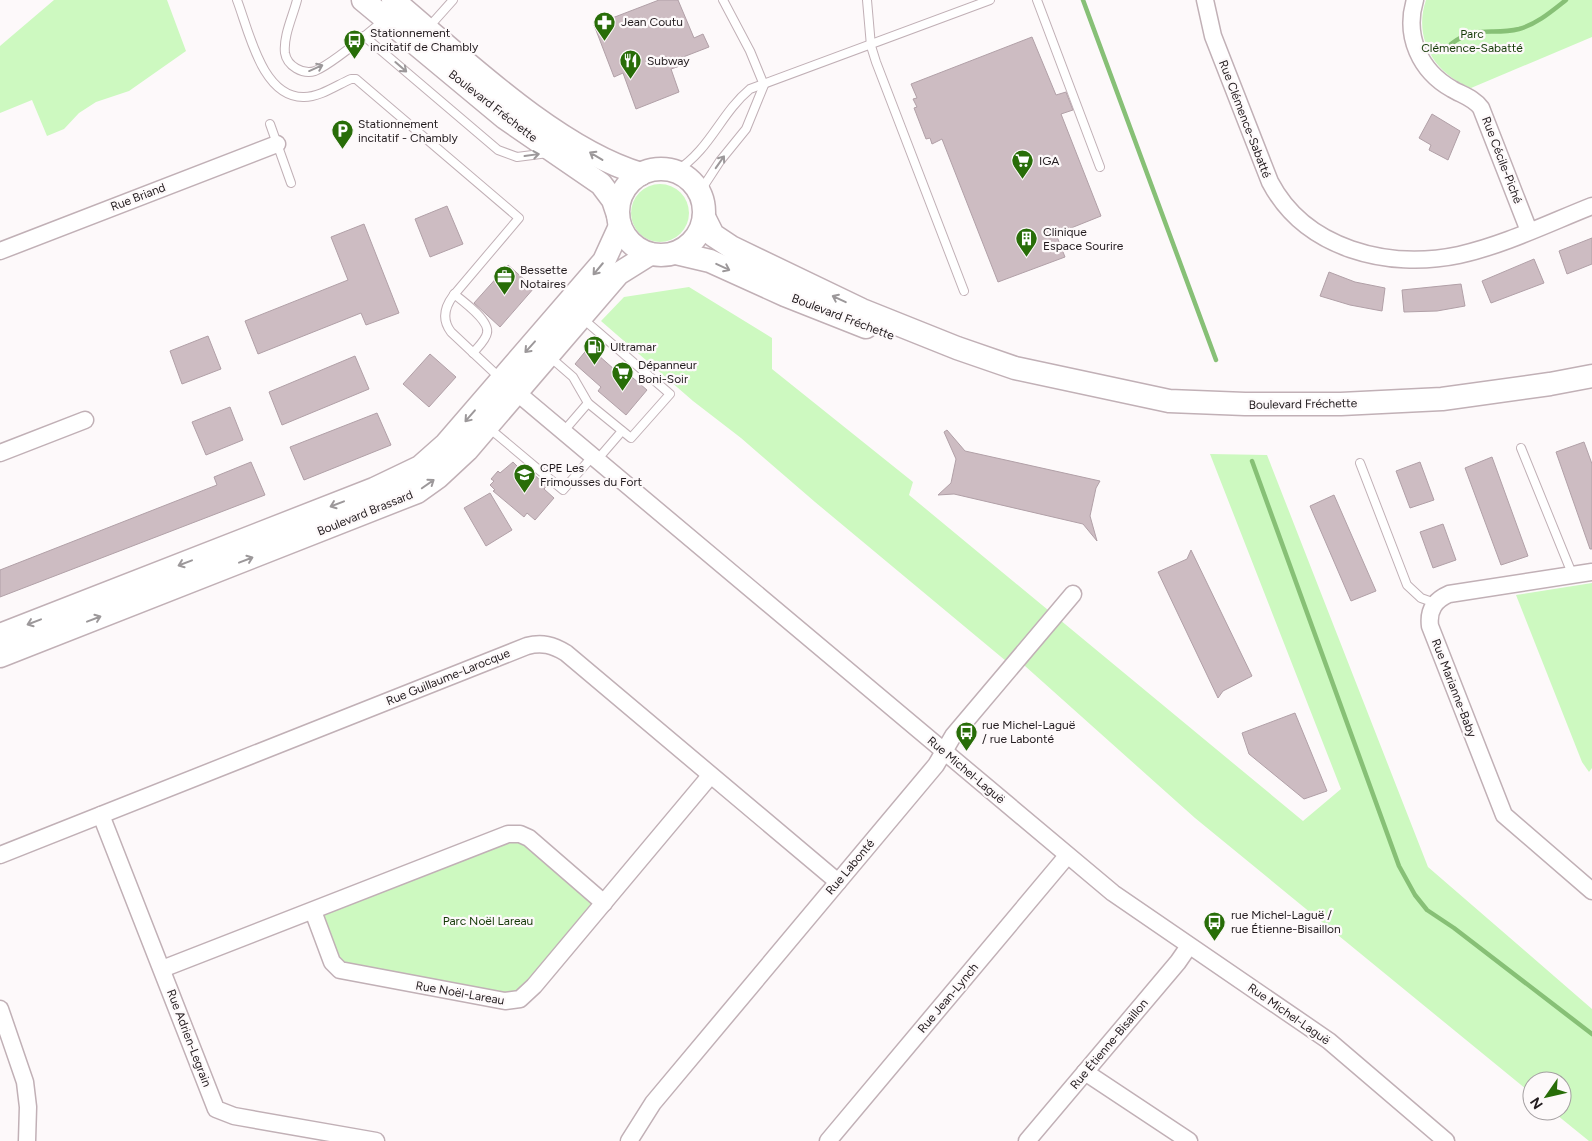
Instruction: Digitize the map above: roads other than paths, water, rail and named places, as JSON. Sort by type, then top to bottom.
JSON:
[{"type":"main road","name":"Boulevard Fréchette","points":[[363,0],[389,10],[427,29],[486,79],[555,130],[608,162],[641,174]]},
{"type":"main road","name":"Boulevard Fréchette","points":[[389,10],[492,108],[601,184],[613,200],[619,220]]},
{"type":"main road","points":[[655,170],[675,172],[690,181],[696,188],[704,212],[696,237],[690,244],[676,253],[668,255],[650,254],[630,242],[619,220],[618,206],[623,192],[641,174],[655,170]]},
{"type":"main road","name":"Boulevard Fréchette","points":[[704,212],[709,230],[719,239],[779,271],[895,324],[1015,368],[1169,401],[1245,404],[1341,404],[1442,399],[1550,384],[1592,376]]},
{"type":"main road","name":"Boulevard Brassard","points":[[0,656],[407,497],[448,469],[488,426],[509,386],[604,261],[619,220]]},
{"type":"main road","name":"Boulevard Fréchette","points":[[676,253],[710,261],[785,295],[888,335],[974,363],[994,367],[1015,368]]},
{"type":"main road","name":"Boulevard Brassard","points":[[0,635],[409,474],[439,451],[509,386],[549,356],[618,274],[650,254]]},
{"type":"street","name":"Rue Clémence-Sabatté","points":[[1206,0],[1210,27],[1265,173],[1278,197],[1304,224],[1328,240],[1347,249],[1377,256],[1414,260],[1469,253],[1592,206]]},
{"type":"street","name":"Rue Cécile-Piché","points":[[1415,0],[1412,19],[1416,50],[1425,66],[1437,79],[1474,101],[1481,108],[1529,231]]},
{"type":"street","name":"Rue Briand","points":[[0,251],[277,144]]},
{"type":"street","name":"Rue Michel-Laguë","points":[[509,386],[1067,856],[1120,898],[1329,1041],[1446,1141]]},
{"type":"street","points":[[0,453],[85,420]]},
{"type":"street","points":[[1435,603],[1444,596],[1455,592],[1592,572]]},
{"type":"street","name":"Rue Labonté","points":[[629,1141],[653,1103],[936,765],[953,736],[1073,594]]},
{"type":"street","name":"Rue Marianne-Baby","points":[[1435,603],[1430,612],[1430,626],[1504,815],[1592,891]]},
{"type":"street","name":"Rue Guillaume-Larocque","points":[[0,855],[534,644],[548,645],[566,653],[838,882]]},
{"type":"street","name":"Rue Noël-Lareau","points":[[313,911],[332,962],[340,970],[509,1002],[520,999],[534,986],[604,904],[710,776]]},
{"type":"street","name":"Rue Adrien-Legrain","points":[[101,815],[216,1109],[234,1116],[376,1141]]},
{"type":"street","points":[[162,969],[512,833],[525,835],[529,838],[604,904]]},
{"type":"street","name":"Rue Jean-Lynch","points":[[828,1141],[1067,856]]},
{"type":"street","name":"Rue Étienne-Bisaillon","points":[[1027,1141],[1178,962],[1189,946]]},
{"type":"street","points":[[0,1008],[4,1029],[26,1082],[28,1141]]},
{"type":"street","points":[[1085,1072],[1189,1141]]},
{"type":"lane","points":[[237,0],[265,74],[277,88],[305,97],[317,94],[350,79],[356,80],[519,218],[454,294],[446,308],[446,324],[451,332],[509,386]]},
{"type":"lane","points":[[297,0],[285,46],[286,57],[295,68],[308,72],[315,70],[364,36],[389,10]]},
{"type":"lane","points":[[427,29],[454,0]]},
{"type":"lane","points":[[704,212],[706,184],[720,161],[746,129],[764,85],[750,51],[724,0]]},
{"type":"lane","points":[[867,0],[871,46],[964,291]]},
{"type":"lane","points":[[675,172],[687,164],[704,147],[740,98],[750,89],[871,46],[990,0]]},
{"type":"lane","points":[[1037,0],[1100,167]]},
{"type":"lane","points":[[364,36],[498,150],[517,156],[554,152]]},
{"type":"lane","points":[[270,124],[291,183]]},
{"type":"lane","points":[[454,294],[480,316],[487,329],[486,336],[473,353]]},
{"type":"lane","points":[[549,356],[573,377],[588,402],[631,438],[670,394],[582,318]]},
{"type":"lane","points":[[563,432],[588,402]]},
{"type":"lane","points":[[488,426],[563,490],[622,431]]},
{"type":"lane","points":[[1521,448],[1572,576]]},
{"type":"lane","points":[[1360,463],[1407,584],[1421,598],[1435,603]]},
{"type":"waterway","points":[[1083,0],[1216,360]]},
{"type":"waterway","points":[[1451,44],[1469,34],[1477,32],[1509,31],[1526,27],[1544,17],[1566,0]]},
{"type":"waterway","points":[[1252,461],[1399,866],[1415,895],[1427,910],[1454,928],[1592,1034]]},
{"type":"place","name":"Jean Coutu","points":[[605,41]]},
{"type":"place","name":"Stationnement incitatif de Chambly","points":[[354,59]]},
{"type":"place","name":"Subway","points":[[631,80]]},
{"type":"place","name":"Stationnement incitatif - Chambly","points":[[342,150]]},
{"type":"place","name":"IGA","points":[[1023,180]]},
{"type":"place","name":"Clinique Espace Sourire","points":[[1027,258]]},
{"type":"place","name":"Bessette Notaires","points":[[504,296]]},
{"type":"place","name":"Ultramar","points":[[594,366]]},
{"type":"place","name":"Dépanneur Boni-Soir","points":[[622,391]]},
{"type":"place","name":"CPE Les Frimousses du Fort","points":[[524,494]]},
{"type":"place","name":"rue Michel-Laguë / rue Labonté","points":[[966,751]]},
{"type":"place","name":"rue Michel-Laguë / rue Étienne-Bisaillon","points":[[1215,941]]},
{"type":"park label","name":"Parc Clémence-Sabatté","points":[[1472,41]]},
{"type":"park label","name":"Parc Noël Lareau","points":[[488,921]]}]
